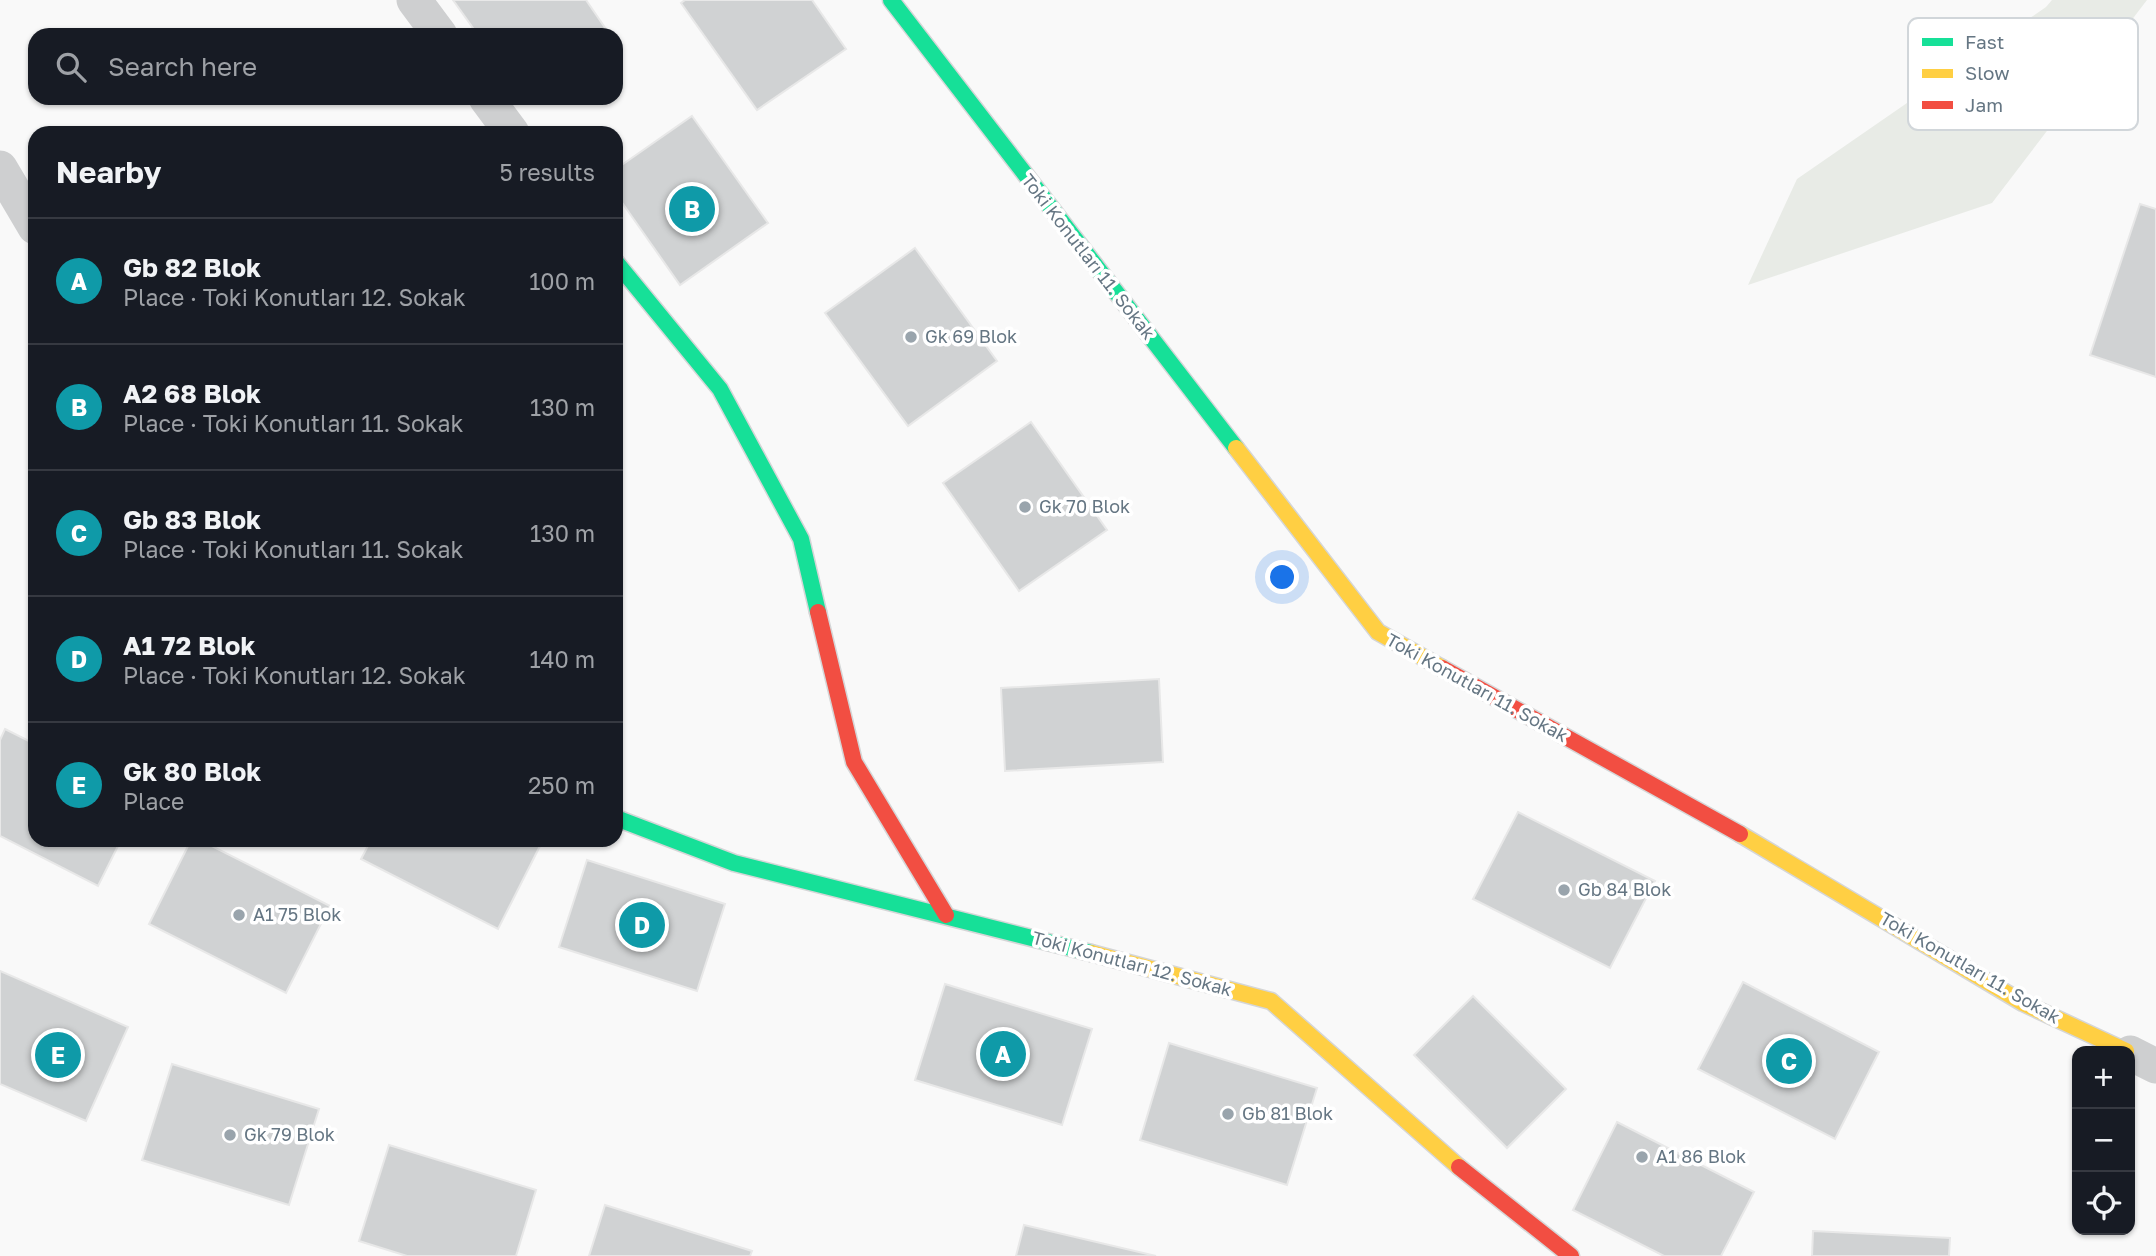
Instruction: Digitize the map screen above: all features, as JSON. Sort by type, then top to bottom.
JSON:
[{"type":"street","points":[[414,0],[435,28]]},
{"type":"street","name":"Toki Konutları 11. Sokak","points":[[891,0],[1378,632],[1742,835],[2023,1003],[2115,1046]]},
{"type":"street","points":[[491,105],[507,126]]},
{"type":"street","points":[[0,168],[28,215]]},
{"type":"street","points":[[623,271],[720,389],[801,539],[854,762],[946,915]]},
{"type":"street","name":"Toki Konutları 12. Sokak","points":[[623,821],[734,863],[946,915],[1271,1001],[1438,1151],[1571,1256]]},
{"type":"street","name":"Toki Konutları 11. Sokak","points":[[2135,1056],[2156,1066]]},
{"type":"shaded area","points":[[2052,0],[2147,0],[2133,18],[2030,18]]},
{"type":"shaded area","points":[[1908,102],[1908,130],[2048,130],[1992,203],[1748,285],[1797,179]]},
{"type":"building","points":[[453,0],[586,0],[605,28],[473,28]]},
{"type":"building","points":[[685,0],[812,0],[846,49],[757,110],[681,3]]},
{"type":"building","points":[[692,116],[768,223],[680,285],[623,204],[623,164]]},
{"type":"building","points":[[2140,204],[2156,209],[2156,377],[2090,355]]},
{"type":"building","name":"Gk 69 Blok","points":[[915,248],[997,361],[908,426],[825,313]]},
{"type":"building","name":"Gk 70 Blok","points":[[1031,422],[1107,530],[1019,591],[943,483]]},
{"type":"building","points":[[1159,679],[1163,762],[1005,771],[1001,688]]},
{"type":"building","points":[[5,729],[28,740],[28,847],[118,847],[98,886],[0,836],[0,740]]},
{"type":"building","name":"Gb 84 Blok","points":[[1518,812],[1655,881],[1610,968],[1473,899]]},
{"type":"building","name":"A1 75 Blok","points":[[188,847],[214,847],[330,906],[286,993],[149,924]]},
{"type":"building","points":[[367,847],[539,847],[498,929],[361,859]]},
{"type":"building","points":[[587,860],[725,904],[697,991],[559,947]]},
{"type":"building","points":[[0,971],[128,1027],[86,1121],[0,1084]]},
{"type":"building","points":[[1743,982],[1879,1052],[1835,1139],[1698,1069]]},
{"type":"building","points":[[945,984],[1092,1029],[1062,1125],[915,1080]]},
{"type":"building","points":[[1473,996],[1566,1089],[1507,1148],[1414,1055]]},
{"type":"building","name":"Gb 81 Blok","points":[[1169,1043],[1317,1088],[1287,1185],[1140,1140]]},
{"type":"building","name":"Gk 79 Blok","points":[[172,1064],[319,1109],[289,1205],[142,1160]]},
{"type":"building","name":"A1 86 Blok","points":[[1617,1122],[1754,1192],[1721,1256],[1664,1256],[1573,1210]]},
{"type":"building","points":[[389,1145],[536,1190],[516,1256],[407,1256],[359,1241]]},
{"type":"building","points":[[605,1205],[752,1251],[750,1256],[589,1256]]},
{"type":"building","points":[[1024,1225],[1156,1256],[1016,1256]]},
{"type":"building","points":[[1813,1231],[1950,1238],[1949,1256],[1812,1256]]},
{"type":"traffic: fast","points":[[891,0],[1236,448]]},
{"type":"traffic: fast","points":[[623,271],[720,389],[801,539],[818,612]]},
{"type":"traffic: fast","points":[[623,821],[734,863],[1091,953]]},
{"type":"traffic: slow","points":[[1236,448],[1378,632],[1442,668]]},
{"type":"traffic: slow","points":[[1740,834],[2023,1003],[2115,1046]]},
{"type":"traffic: slow","points":[[1091,953],[1271,1001],[1459,1167]]},
{"type":"traffic: jam","points":[[818,612],[854,762],[946,915]]},
{"type":"traffic: jam","points":[[1442,668],[1740,834]]},
{"type":"traffic: jam","points":[[1459,1167],[1571,1256]]},
{"type":"place","name":"A2 68 Blok","points":[[692,209]]},
{"type":"place","name":"Gk 69 Blok","points":[[911,337]]},
{"type":"place","name":"Gk 70 Blok","points":[[1025,507]]},
{"type":"place","name":"Gb 84 Blok","points":[[1564,890]]},
{"type":"place","name":"A1 75 Blok","points":[[239,915]]},
{"type":"place","name":"A1 72 Blok","points":[[642,925]]},
{"type":"place","name":"Gb 82 Blok","points":[[1003,1054]]},
{"type":"place","name":"Gk 80 Blok","points":[[58,1055]]},
{"type":"place","name":"Gb 83 Blok","points":[[1789,1061]]},
{"type":"place","name":"Gb 81 Blok","points":[[1228,1114]]},
{"type":"place","name":"Gk 79 Blok","points":[[230,1135]]},
{"type":"place","name":"A1 86 Blok","points":[[1642,1157]]}]
